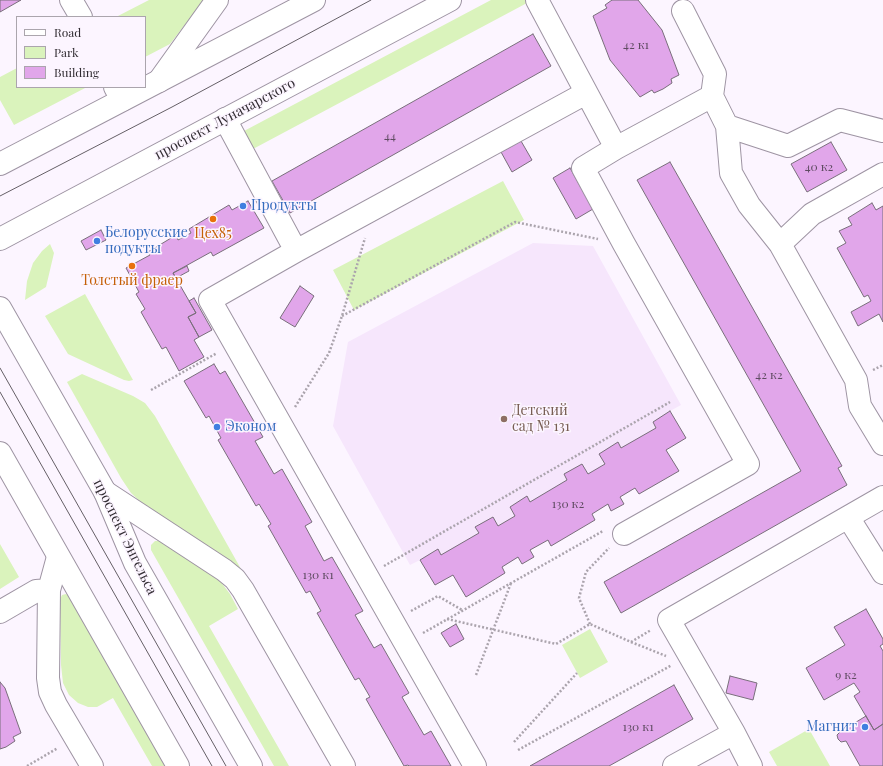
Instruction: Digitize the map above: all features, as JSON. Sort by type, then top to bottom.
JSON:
[{"type":"main road","points":[[71,0],[80,16]]},
{"type":"main road","points":[[159,80],[218,0]]},
{"type":"main road","points":[[146,85],[159,80],[314,0]]},
{"type":"main road","name":"проспект Луначарского","points":[[0,239],[450,0]]},
{"type":"main road","points":[[537,0],[616,148]]},
{"type":"main road","points":[[682,11],[715,74],[712,96],[727,126],[731,173],[749,205],[780,244],[856,380],[860,406],[883,444]]},
{"type":"main road","points":[[0,164],[119,94],[136,88]]},
{"type":"main road","points":[[475,766],[210,300],[374,208],[586,93]]},
{"type":"main road","points":[[624,534],[748,464],[583,168],[616,148],[712,96]]},
{"type":"main road","points":[[225,119],[296,251]]},
{"type":"main road","points":[[727,126],[788,146],[840,120],[883,131]]},
{"type":"main road","points":[[780,244],[812,214],[883,174]]},
{"type":"main road","name":"проспект Энгельса","points":[[0,308],[105,492],[135,563],[251,766]]},
{"type":"main road","points":[[0,453],[178,766]]},
{"type":"main road","points":[[105,492],[224,570],[235,579],[243,590],[344,766]]},
{"type":"main road","points":[[751,766],[734,733],[684,659],[669,620],[883,496]]},
{"type":"main road","points":[[848,517],[883,574]]},
{"type":"main road","points":[[58,557],[49,590],[48,678],[50,692],[92,766]]},
{"type":"main road","points":[[0,612],[36,591],[49,590]]},
{"type":"main road","points":[[674,766],[734,733]]},
{"type":"path","points":[[283,427],[329,353],[342,316],[374,208]]},
{"type":"path","points":[[342,316],[515,222],[624,244]]},
{"type":"path","points":[[151,390],[235,343]]},
{"type":"path","points":[[405,555],[670,402]]},
{"type":"path","points":[[405,643],[604,530],[624,534]]},
{"type":"path","points":[[624,534],[614,542],[586,572],[579,598],[590,624],[631,642],[684,659]]},
{"type":"path","points":[[476,675],[511,582]]},
{"type":"path","points":[[393,621],[438,596],[462,610]]},
{"type":"path","points":[[447,619],[556,644],[590,624]]},
{"type":"path","points":[[631,642],[669,620]]},
{"type":"path","points":[[518,750],[684,659]]},
{"type":"path","points":[[514,742],[577,673]]},
{"type":"path","points":[[27,766],[59,747]]},
{"type":"shaded area","name":"Детский сад № 131","points":[[533,243],[593,246],[681,405],[670,411],[686,438],[666,450],[679,471],[639,494],[635,488],[620,497],[611,511],[607,505],[592,514],[595,520],[551,546],[547,540],[502,567],[505,573],[466,597],[453,575],[435,585],[420,560],[410,565],[333,426],[348,342]]},
{"type":"green space","points":[[149,0],[204,0],[170,44],[146,56],[146,16],[118,16]]},
{"type":"green space","points":[[491,0],[526,0],[527,3],[253,149],[244,131]]},
{"type":"green space","points":[[16,69],[16,88],[85,88],[14,125],[0,100],[0,77]]},
{"type":"green space","points":[[503,181],[524,220],[354,310],[333,270]]},
{"type":"green space","points":[[50,244],[54,253],[46,287],[25,300],[27,281],[33,263],[42,251]]},
{"type":"green space","points":[[85,294],[133,380],[124,380],[68,354],[45,316]]},
{"type":"green space","points":[[82,374],[133,396],[145,403],[155,416],[241,569],[146,507],[131,493],[67,382]]},
{"type":"green space","points":[[155,541],[161,541],[210,573],[221,582],[230,594],[238,609],[209,626],[289,766],[274,766],[151,550],[151,545]]},
{"type":"green space","points":[[0,544],[19,577],[0,589]]},
{"type":"green space","points":[[66,594],[70,597],[166,766],[152,766],[113,698],[97,707],[88,707],[78,703],[69,695],[63,683],[61,665],[60,599],[62,595]]},
{"type":"green space","points":[[590,629],[608,662],[580,678],[562,645]]},
{"type":"green space","points":[[809,729],[830,766],[777,766],[769,752]]},
{"type":"building","points":[[0,0],[21,0],[0,12]]},
{"type":"building","points":[[612,0],[638,0],[662,30],[679,75],[671,79],[672,83],[663,89],[654,93],[652,90],[640,97],[610,60],[593,16],[607,8],[605,5]]},
{"type":"building","points":[[533,34],[551,66],[290,213],[272,181]]},
{"type":"building","points":[[521,141],[532,160],[512,172],[501,152]]},
{"type":"building","points":[[831,142],[847,170],[807,192],[791,164]]},
{"type":"building","points":[[670,162],[842,466],[838,468],[847,485],[621,613],[604,582],[801,471],[637,180]]},
{"type":"building","points":[[570,168],[593,209],[576,219],[553,178]]},
{"type":"building","points":[[248,201],[264,228],[213,256],[211,252],[173,273],[196,313],[188,317],[199,337],[194,340],[204,357],[179,371],[166,347],[162,349],[141,312],[145,309],[136,294],[139,292],[126,268],[150,255],[148,252],[176,235],[178,240],[191,233],[189,229],[229,205],[232,210]]},
{"type":"building","points":[[872,203],[876,210],[883,206],[883,322],[879,314],[858,326],[851,312],[871,301],[868,295],[864,297],[837,248],[846,243],[839,231],[852,225],[848,218]]},
{"type":"building","points":[[101,230],[106,240],[86,250],[81,241]]},
{"type":"building","points":[[187,266],[189,271],[176,278],[173,273]]},
{"type":"building","points":[[300,286],[314,296],[295,327],[280,318]]},
{"type":"building","points":[[194,298],[212,330],[199,337],[188,317],[196,313],[189,301]]},
{"type":"building","points":[[214,364],[220,374],[225,371],[263,437],[255,441],[274,474],[282,469],[312,522],[305,526],[324,561],[332,557],[363,611],[355,615],[374,648],[381,644],[409,693],[402,697],[424,735],[431,731],[451,766],[404,766],[366,699],[370,697],[359,678],[355,680],[317,613],[321,611],[310,591],[306,593],[268,526],[271,524],[259,504],[256,506],[218,440],[221,438],[209,416],[206,418],[184,381]]},
{"type":"building","points":[[670,411],[686,438],[666,450],[679,471],[639,494],[635,488],[620,497],[624,504],[611,511],[608,504],[592,514],[595,520],[551,546],[548,540],[530,550],[534,557],[522,564],[518,557],[502,567],[505,573],[466,597],[453,575],[435,585],[420,560],[438,549],[441,555],[479,533],[475,527],[493,517],[498,526],[515,516],[510,507],[527,496],[530,502],[567,480],[564,474],[582,464],[588,474],[605,464],[599,454],[618,442],[621,448],[656,428],[653,422]]},
{"type":"building","points":[[866,609],[883,639],[883,644],[880,646],[883,651],[883,724],[874,730],[854,696],[860,692],[854,683],[824,700],[806,668],[845,645],[834,627]]},
{"type":"building","points":[[456,624],[464,639],[450,647],[441,633]]},
{"type":"building","points":[[730,676],[757,683],[753,700],[726,693]]},
{"type":"building","points":[[0,682],[5,688],[21,733],[13,737],[15,741],[0,749]]},
{"type":"building","points":[[674,685],[693,719],[663,736],[609,766],[530,766]]},
{"type":"building","points":[[866,716],[874,730],[883,724],[883,766],[860,766],[846,741],[841,742],[838,739],[837,735],[840,732]]},
{"type":"tram line","points":[[0,196],[172,107],[371,0]]},
{"type":"tram line","points":[[0,368],[226,766]]},
{"type":"tram line","points":[[0,392],[212,766]]},
{"type":"place","name":"Продукты","points":[[243,206]]},
{"type":"place","name":"Цех85","points":[[213,219]]},
{"type":"place","name":"Белорусские подукты","points":[[97,241]]},
{"type":"place","name":"Толстый фраер","points":[[132,266]]},
{"type":"place","name":"Детский сад № 131","points":[[504,419]]},
{"type":"place","name":"Эконом","points":[[217,427]]},
{"type":"place","name":"Магнит","points":[[865,727]]}]
